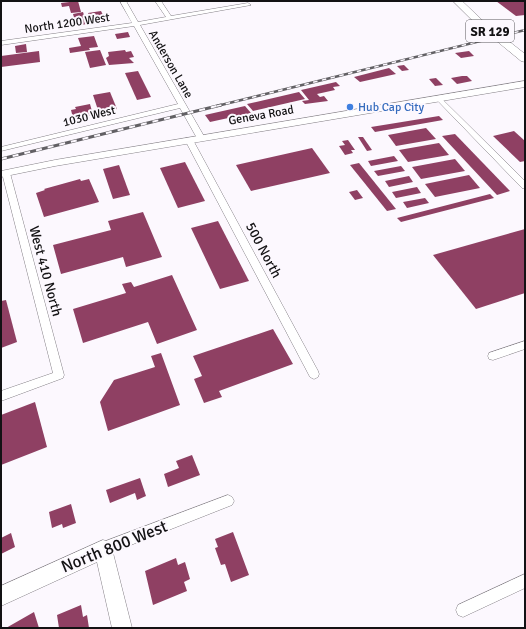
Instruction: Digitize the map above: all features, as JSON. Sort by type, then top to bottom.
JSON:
[{"type":"main road","name":"SR 129","points":[[456,1],[479,22],[525,59]]},
{"type":"main road","name":"SR 129","points":[[468,1],[496,28],[525,51]]},
{"type":"main road","name":"Geneva Road","points":[[3,174],[189,140],[525,84]]},
{"type":"main road","name":"North 800 West","points":[[1,596],[103,549]]},
{"type":"main road","points":[[103,549],[122,628]]},
{"type":"street","name":"Anderson Lane","points":[[123,1],[201,138]]},
{"type":"street","points":[[158,1],[169,18]]},
{"type":"street","name":"North 1200 West","points":[[1,43],[135,24],[246,3]]},
{"type":"street","points":[[438,98],[525,186]]},
{"type":"street","name":"1030 West","points":[[1,149],[182,105]]},
{"type":"street","name":"500 North","points":[[189,140],[314,374]]},
{"type":"street","name":"West 410 North","points":[[1,396],[59,375],[3,174]]},
{"type":"street","points":[[493,356],[525,345]]},
{"type":"street","name":"North 800 West","points":[[103,549],[228,501]]},
{"type":"street","points":[[463,610],[525,581]]},
{"type":"building","points":[[78,1],[81,12],[71,13],[69,6],[62,7],[61,3]]},
{"type":"building","points":[[496,1],[525,1],[525,15],[516,16]]},
{"type":"building","points":[[101,11],[106,21],[93,23],[88,13]]},
{"type":"building","points":[[83,12],[87,24],[69,27],[68,22],[75,21],[73,14]]},
{"type":"building","points":[[128,32],[130,37],[117,39],[115,34]]},
{"type":"building","points":[[94,36],[98,47],[89,48],[90,50],[70,53],[69,48],[81,46],[78,38]]},
{"type":"building","points":[[26,44],[27,52],[16,53],[15,46]]},
{"type":"building","points":[[100,50],[106,65],[90,68],[85,52]]},
{"type":"building","points":[[125,50],[126,52],[131,51],[134,57],[129,58],[134,63],[109,65],[106,58],[109,56],[108,52]]},
{"type":"building","points":[[39,51],[40,62],[1,67],[1,56]]},
{"type":"building","points":[[469,51],[474,56],[461,58],[455,53]]},
{"type":"building","points":[[404,65],[409,70],[402,71],[397,66]]},
{"type":"building","points":[[389,68],[396,74],[360,82],[354,77]]},
{"type":"building","points":[[138,71],[151,97],[137,100],[125,73]]},
{"type":"building","points":[[467,76],[472,81],[457,84],[451,78]]},
{"type":"building","points":[[436,78],[443,85],[435,86],[429,79]]},
{"type":"building","points":[[336,82],[340,86],[333,87],[335,90],[317,94],[320,97],[324,96],[328,101],[305,104],[302,101],[309,100],[301,90]]},
{"type":"building","points":[[110,92],[117,109],[99,113],[93,95]]},
{"type":"building","points":[[299,92],[305,99],[253,111],[247,104]]},
{"type":"building","points":[[90,104],[93,115],[73,118],[71,110],[76,109],[75,107]]},
{"type":"building","points":[[245,106],[251,113],[210,122],[205,115]]},
{"type":"building","points":[[439,116],[443,120],[375,132],[371,127]]},
{"type":"building","points":[[426,128],[436,139],[396,146],[388,135]]},
{"type":"building","points":[[514,131],[525,141],[525,161],[520,162],[493,136]]},
{"type":"building","points":[[455,134],[510,191],[497,195],[442,136]]},
{"type":"building","points":[[358,137],[363,137],[372,150],[367,151]]},
{"type":"building","points":[[348,140],[355,150],[351,150],[353,153],[345,155],[339,146],[345,145],[342,141]]},
{"type":"building","points":[[439,143],[449,155],[408,162],[399,150]]},
{"type":"building","points":[[312,148],[330,173],[251,191],[236,165]]},
{"type":"building","points":[[394,156],[398,161],[371,166],[368,161]]},
{"type":"building","points":[[455,159],[465,171],[421,179],[412,167]]},
{"type":"building","points":[[185,162],[205,201],[178,208],[160,168]]},
{"type":"building","points":[[359,163],[396,209],[387,211],[350,165]]},
{"type":"building","points":[[119,165],[130,195],[113,199],[103,169]]},
{"type":"building","points":[[401,166],[405,171],[378,176],[374,171]]},
{"type":"building","points":[[469,175],[480,188],[435,197],[425,184]]},
{"type":"building","points":[[409,176],[413,182],[389,187],[385,181]]},
{"type":"building","points":[[80,179],[81,181],[89,179],[99,202],[44,217],[36,193],[45,190],[44,189]]},
{"type":"building","points":[[417,187],[421,193],[396,198],[392,192]]},
{"type":"building","points":[[357,190],[363,198],[355,200],[349,192]]},
{"type":"building","points":[[490,194],[494,198],[401,222],[397,218]]},
{"type":"building","points":[[425,198],[429,203],[407,208],[403,202]]},
{"type":"building","points":[[143,212],[162,257],[126,267],[123,257],[61,274],[53,245],[111,230],[108,221]]},
{"type":"building","points":[[218,221],[249,281],[220,289],[191,228]]},
{"type":"building","points":[[525,229],[525,293],[476,309],[433,255]]},
{"type":"building","points":[[172,275],[197,330],[157,344],[148,322],[83,343],[73,309],[126,293],[122,284],[131,282],[134,287]]},
{"type":"building","points":[[6,300],[17,342],[1,348],[1,301]]},
{"type":"building","points":[[273,329],[293,364],[219,391],[222,397],[204,403],[194,379],[202,376],[193,356]]},
{"type":"building","points":[[161,353],[180,405],[108,431],[100,402],[114,380],[155,367],[151,356]]},
{"type":"building","points":[[35,402],[47,447],[1,465],[1,415]]},
{"type":"building","points":[[192,455],[200,475],[168,487],[164,474],[179,468],[176,461]]},
{"type":"building","points":[[140,478],[146,496],[137,500],[135,493],[110,503],[106,490]]},
{"type":"building","points":[[71,504],[76,523],[63,528],[62,524],[52,528],[49,512]]},
{"type":"building","points":[[233,532],[249,575],[231,582],[225,564],[221,565],[215,548],[218,547],[215,539]]},
{"type":"building","points":[[11,533],[15,547],[1,554],[1,538]]},
{"type":"building","points":[[176,558],[178,565],[185,562],[190,579],[184,582],[187,591],[153,605],[145,571]]},
{"type":"building","points":[[81,605],[83,617],[87,615],[89,628],[59,628],[57,615]]},
{"type":"building","points":[[34,612],[39,628],[6,628]]},
{"type":"railway","points":[[217,106],[525,30]]},
{"type":"railway","points":[[1,159],[221,105]]},
{"type":"place","name":"Hub Cap City","points":[[350,107]]}]
